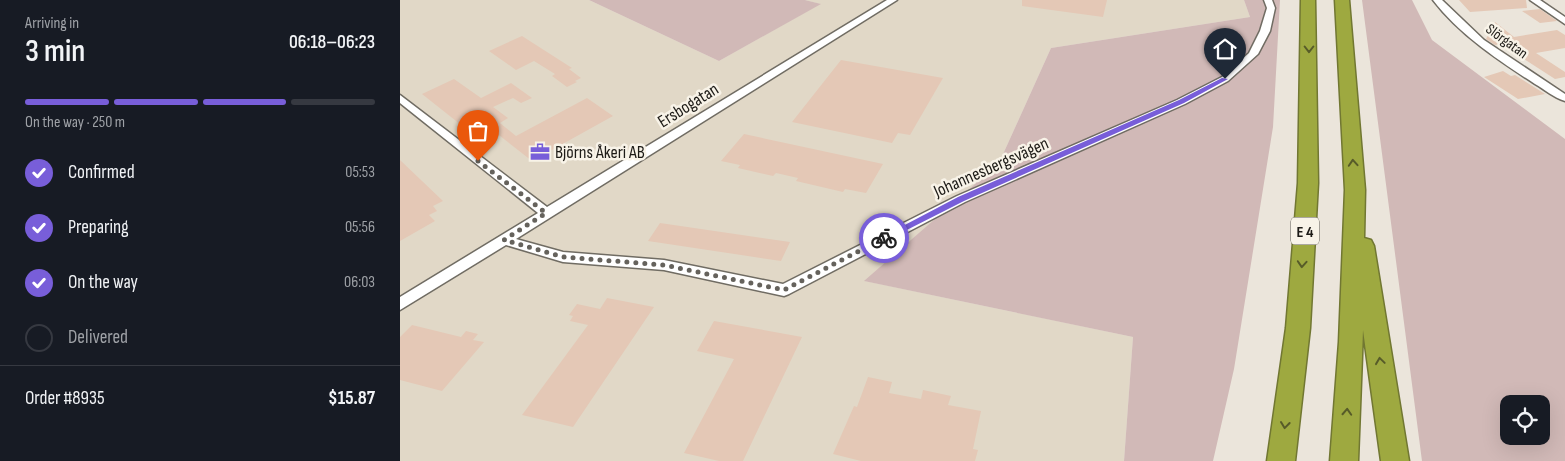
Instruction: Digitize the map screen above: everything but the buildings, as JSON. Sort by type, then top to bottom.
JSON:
[{"type":"highway","name":"E 4","points":[[1281,461],[1298,328],[1308,183],[1308,0]]},
{"type":"highway","points":[[1342,0],[1355,190],[1395,461]]},
{"type":"highway","points":[[1344,461],[1351,342],[1355,190]]},
{"type":"street","name":"Ersbogatan","points":[[400,304],[894,0]]},
{"type":"street","name":"Johannesbergsvägen","points":[[504,240],[563,257],[664,265],[784,290],[961,199],[1181,102],[1225,79],[1253,54],[1265,31],[1271,8],[1268,0]]},
{"type":"street","name":"Slörgatan","points":[[1437,0],[1478,39],[1510,63],[1565,98]]},
{"type":"street","points":[[1534,0],[1565,21]]},
{"type":"street","points":[[400,98],[546,213]]},
{"type":"shaded area","points":[[400,0],[589,0],[719,61],[820,4],[805,0],[1244,0],[1250,17],[1051,48],[999,163],[865,281],[1133,337],[1124,461],[400,461]]},
{"type":"shaded area","points":[[589,0],[805,0],[821,4],[719,61]]},
{"type":"shaded area","points":[[1244,0],[1280,0],[1273,127],[1234,369],[1213,461],[1124,461],[1133,337],[864,281],[999,163],[1051,48],[1250,17]]},
{"type":"shaded area","points":[[1362,0],[1412,0],[1432,40],[1565,139],[1565,461],[1422,461]]},
{"type":"way so far","points":[[478,161],[546,213],[504,240],[563,257],[664,265],[784,290],[884,238]]},
{"type":"place","name":"Björns Åkeri AB","points":[[540,152]]},
{"type":"route","points":[[884,238],[961,199],[1181,102],[1225,79]]}]
